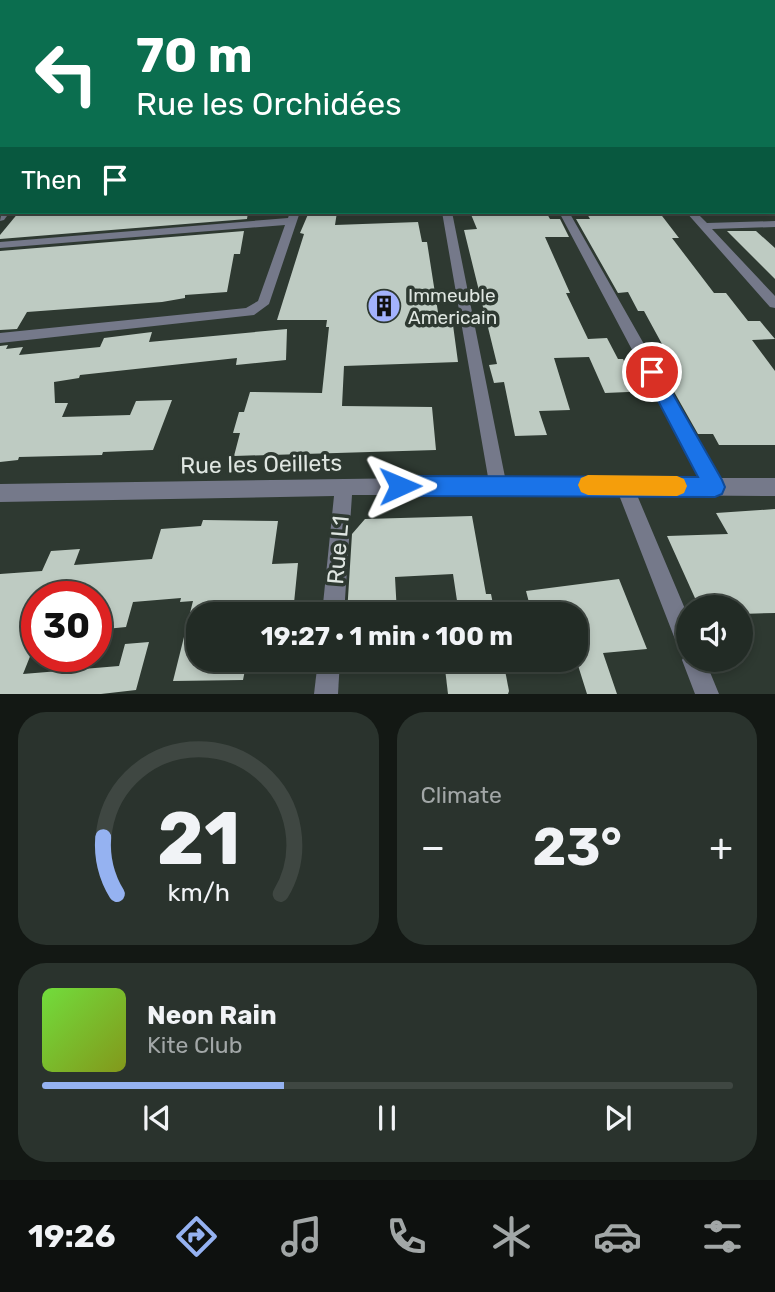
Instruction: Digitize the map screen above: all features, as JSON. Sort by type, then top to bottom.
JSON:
[{"type":"street","points":[[447,214],[498,485]]},
{"type":"street","points":[[565,214],[715,487]]},
{"type":"street","points":[[693,214],[775,304]]},
{"type":"street","points":[[0,245],[293,216],[263,304],[249,312],[0,338]]},
{"type":"street","points":[[704,226],[775,225]]},
{"type":"street","name":"Rue les Oeillets","points":[[0,493],[498,485],[775,487]]},
{"type":"street","points":[[624,485],[676,614]]},
{"type":"street","name":"Rue L1","points":[[333,602],[344,487]]},
{"type":"street","points":[[326,694],[327,672]]},
{"type":"street","points":[[699,672],[707,694]]},
{"type":"building","points":[[17,214],[248,214],[247,219],[0,239],[0,235]]},
{"type":"building","points":[[308,214],[337,214],[335,225],[418,222],[422,242],[427,242],[440,325],[453,325],[458,362],[344,366],[342,406],[432,407],[436,450],[234,456],[240,433],[233,433],[239,412],[244,412],[250,392],[322,393],[329,327],[326,327],[327,320],[277,320],[304,234],[300,233]]},
{"type":"building","points":[[471,214],[547,214],[550,219],[560,219],[569,237],[545,237],[570,293],[566,293],[588,339],[607,338],[618,359],[623,359],[627,367],[638,367],[651,391],[605,393],[589,357],[554,358],[570,410],[539,411],[547,435],[515,436],[504,382],[494,383],[489,365],[497,364],[464,230],[477,229]]},
{"type":"building","points":[[587,214],[661,214],[679,238],[672,238],[714,293],[726,293],[748,321],[760,321],[775,339],[752,340],[775,371],[775,445],[719,445],[713,434],[698,434],[660,367],[666,367],[659,355],[668,355],[644,311],[638,311],[628,292],[618,293],[576,219],[590,219]]},
{"type":"building","points":[[244,231],[240,254],[234,254],[227,292],[185,295],[185,298],[162,302],[27,312],[17,329],[0,330],[0,251]]},
{"type":"building","points":[[727,231],[756,231],[775,248],[775,279]]},
{"type":"building","points":[[287,329],[286,360],[236,365],[237,358],[80,375],[79,378],[54,382],[55,403],[68,403],[62,417],[130,415],[136,401],[172,400],[153,450],[103,452],[102,455],[19,457],[18,460],[0,462],[0,346],[8,345],[6,349],[23,347],[19,355],[100,347],[104,338],[152,332],[149,342]]},
{"type":"building","points":[[775,509],[775,613],[753,614],[753,595],[694,595],[667,536],[728,534],[716,513]]},
{"type":"building","points":[[472,516],[486,594],[491,594],[493,602],[457,602],[453,574],[395,577],[396,602],[348,602],[352,534],[365,519]]},
{"type":"building","points":[[203,520],[278,521],[272,564],[298,563],[294,602],[180,602],[181,598],[133,602],[126,627],[112,628],[112,581],[21,581],[23,674],[112,672],[112,667],[119,666],[125,644],[149,642],[136,690],[101,694],[0,694],[0,574],[42,571],[51,551],[80,549],[74,565],[152,559],[161,529],[201,526]]},
{"type":"building","points":[[619,579],[647,649],[603,653],[617,694],[587,694],[580,672],[588,672],[588,602],[529,602],[526,591]]},
{"type":"building","points":[[186,629],[186,672],[245,672],[243,680],[173,681]]},
{"type":"building","points":[[445,672],[505,672],[508,694],[448,694]]},
{"type":"slow traffic","points":[[588,485],[677,486]]},
{"type":"place","name":"Immeuble Americain","points":[[384,306]]},
{"type":"route","points":[[400,486],[715,487],[652,372]]}]
